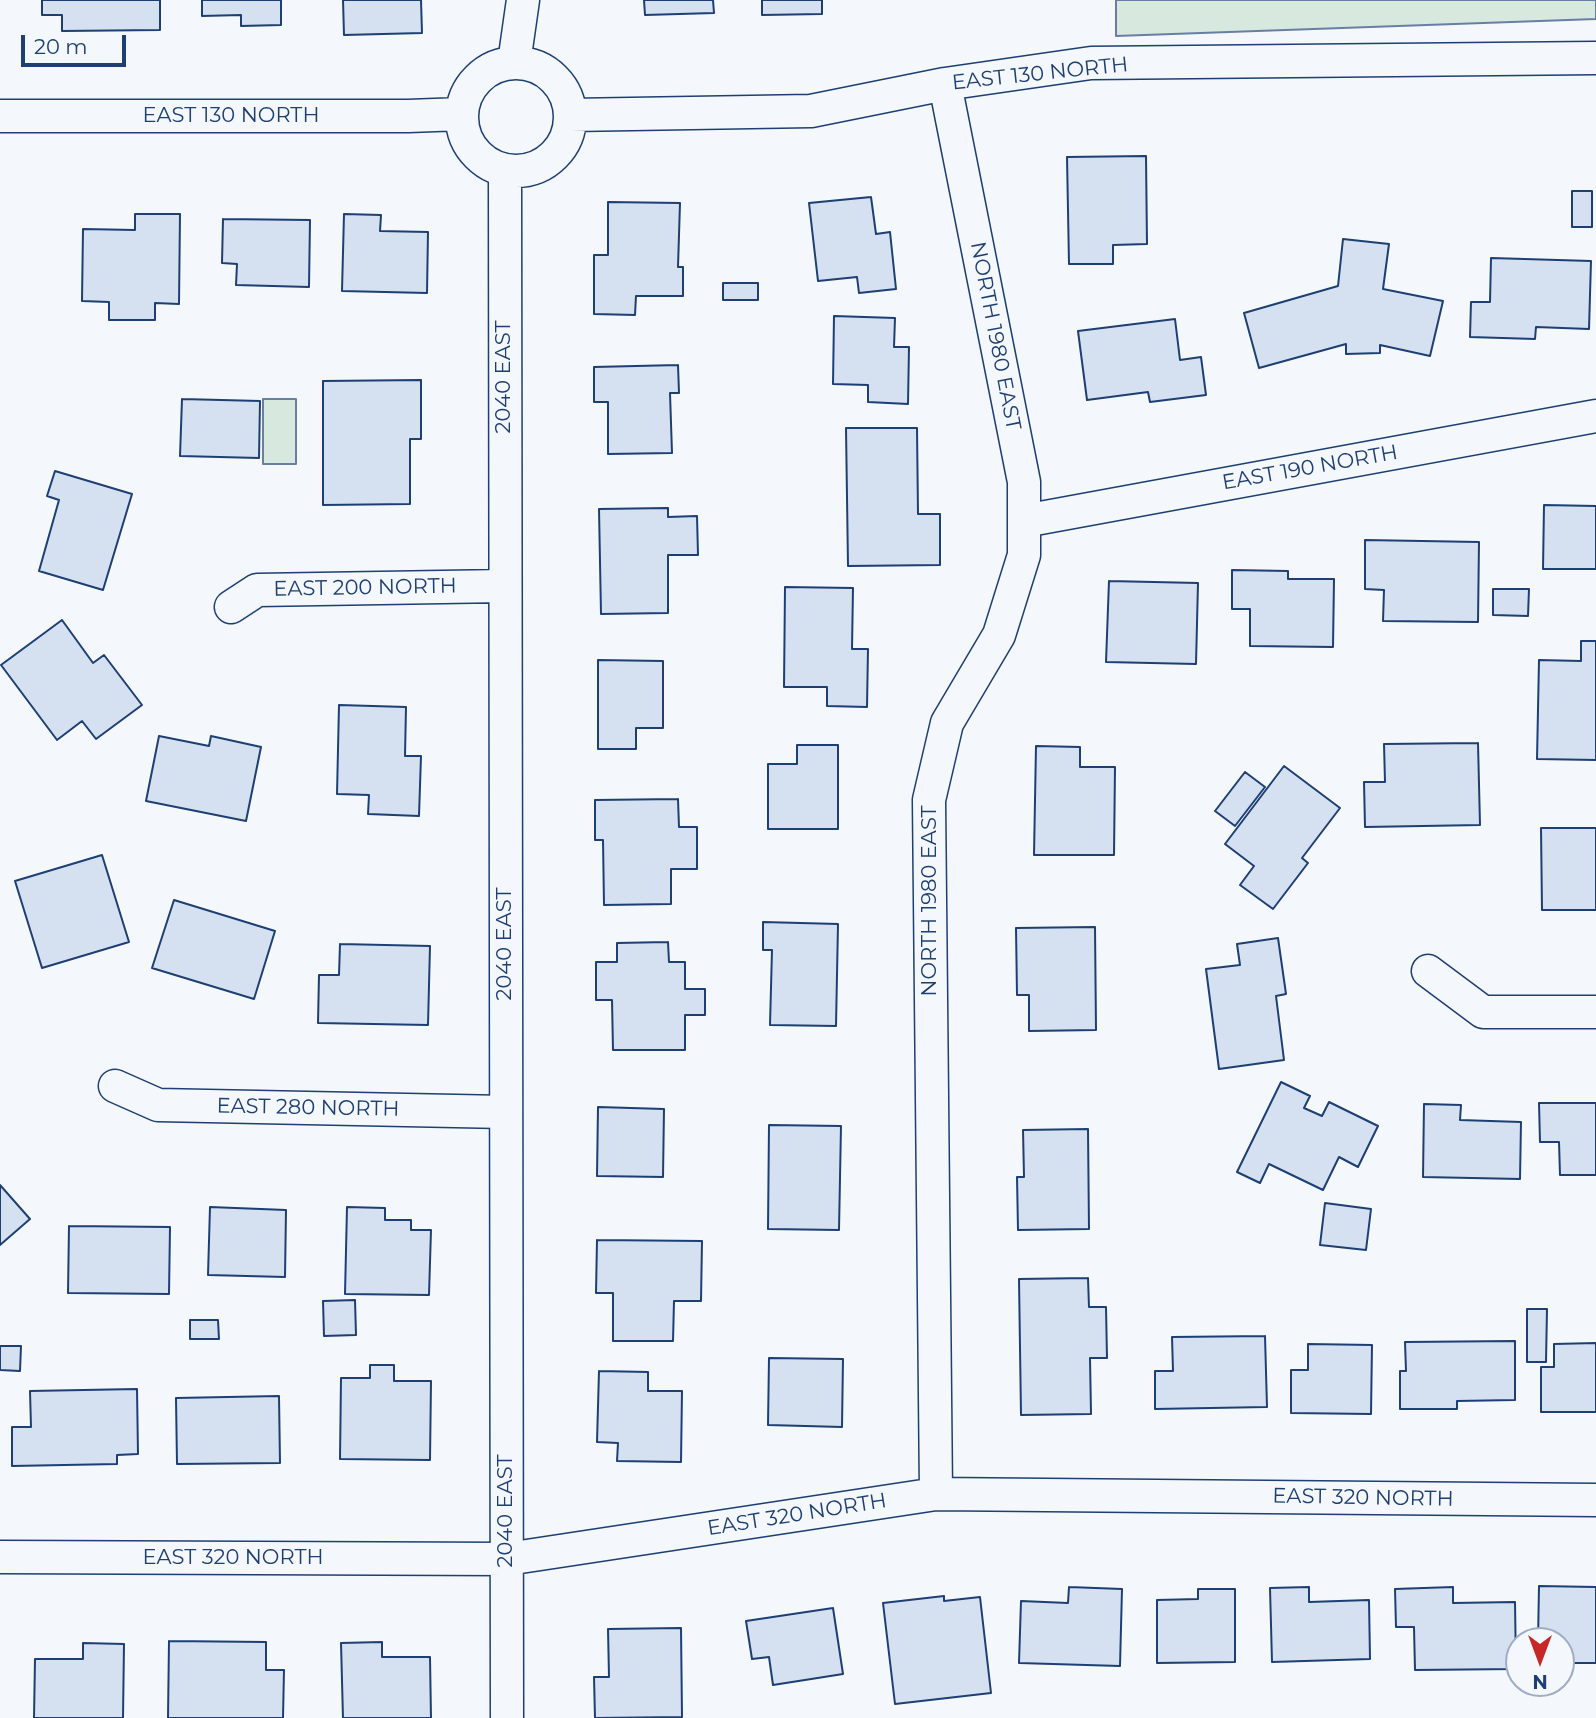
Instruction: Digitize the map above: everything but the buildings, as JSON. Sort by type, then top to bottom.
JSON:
[{"type":"street","points":[[514,64],[523,0]]},
{"type":"street","name":"EAST 130 NORTH","points":[[570,115],[811,111],[945,84],[1091,64],[1596,58]]},
{"type":"street","points":[[514,64],[531,65],[547,72],[567,99],[570,115],[569,132],[551,159],[537,167],[521,171],[505,170],[478,156],[469,143],[462,114],[473,85],[484,74],[498,66],[514,64]]},
{"type":"street","name":"NORTH 1980 EAST","points":[[936,1494],[929,800],[947,723],[999,635],[1024,555],[1024,482],[945,84]]},
{"type":"street","name":"EAST 130 NORTH","points":[[0,116],[462,114]]},
{"type":"street","name":"2040 EAST","points":[[505,170],[507,1718]]},
{"type":"street","name":"EAST 190 NORTH","points":[[1024,521],[1596,416]]},
{"type":"street","name":"EAST 200 NORTH","points":[[231,607],[257,590],[504,586]]},
{"type":"street","points":[[1428,971],[1483,1012],[1596,1012]]},
{"type":"street","name":"EAST 280 NORTH","points":[[115,1086],[158,1105],[505,1112]]},
{"type":"street","name":"EAST 320 NORTH","points":[[0,1557],[506,1559],[936,1494],[1596,1500]]},
{"type":"shaded area","points":[[1116,0],[1596,0],[1596,19],[1116,36]]},
{"type":"shaded area","points":[[263,399],[296,399],[296,464],[263,464]]}]
